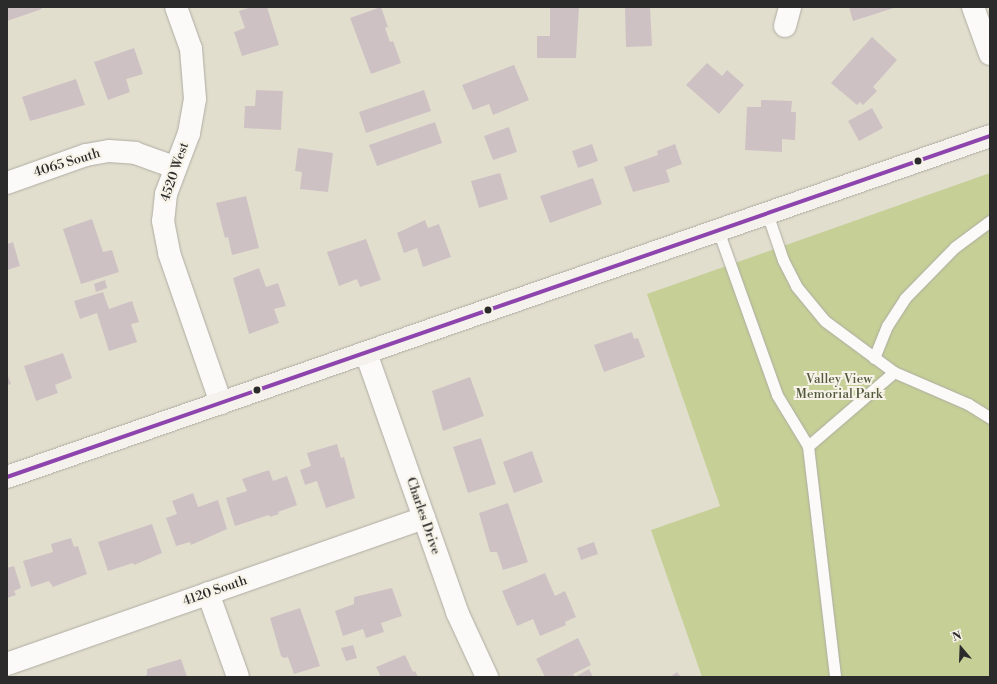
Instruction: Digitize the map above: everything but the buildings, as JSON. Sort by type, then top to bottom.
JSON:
[{"type":"main road","points":[[7,477],[990,136]]},
{"type":"street","name":"4520 West","points":[[176,7],[191,49],[195,99],[189,133],[174,167],[163,208],[164,236],[221,403]]},
{"type":"street","points":[[973,7],[990,54]]},
{"type":"street","name":"4065 South","points":[[7,183],[86,155],[109,151],[136,153],[174,167]]},
{"type":"street","name":"Charles Drive","points":[[366,353],[457,612],[487,677]]},
{"type":"street","name":"4120 South","points":[[7,664],[424,518]]},
{"type":"street","points":[[208,593],[238,677]]},
{"type":"lane","points":[[767,213],[789,273],[804,299],[825,321],[894,372],[968,404],[990,418]]},
{"type":"lane","points":[[874,358],[887,326],[905,298],[955,247],[990,221]]},
{"type":"lane","points":[[718,230],[777,395],[808,446],[835,677]]},
{"type":"lane","points":[[808,446],[894,372]]},
{"type":"green space","name":"Valley View Memorial Park","points":[[990,173],[990,677],[702,677],[651,530],[720,506],[647,294]]},
{"type":"transit line","points":[[7,477],[990,136]]}]
